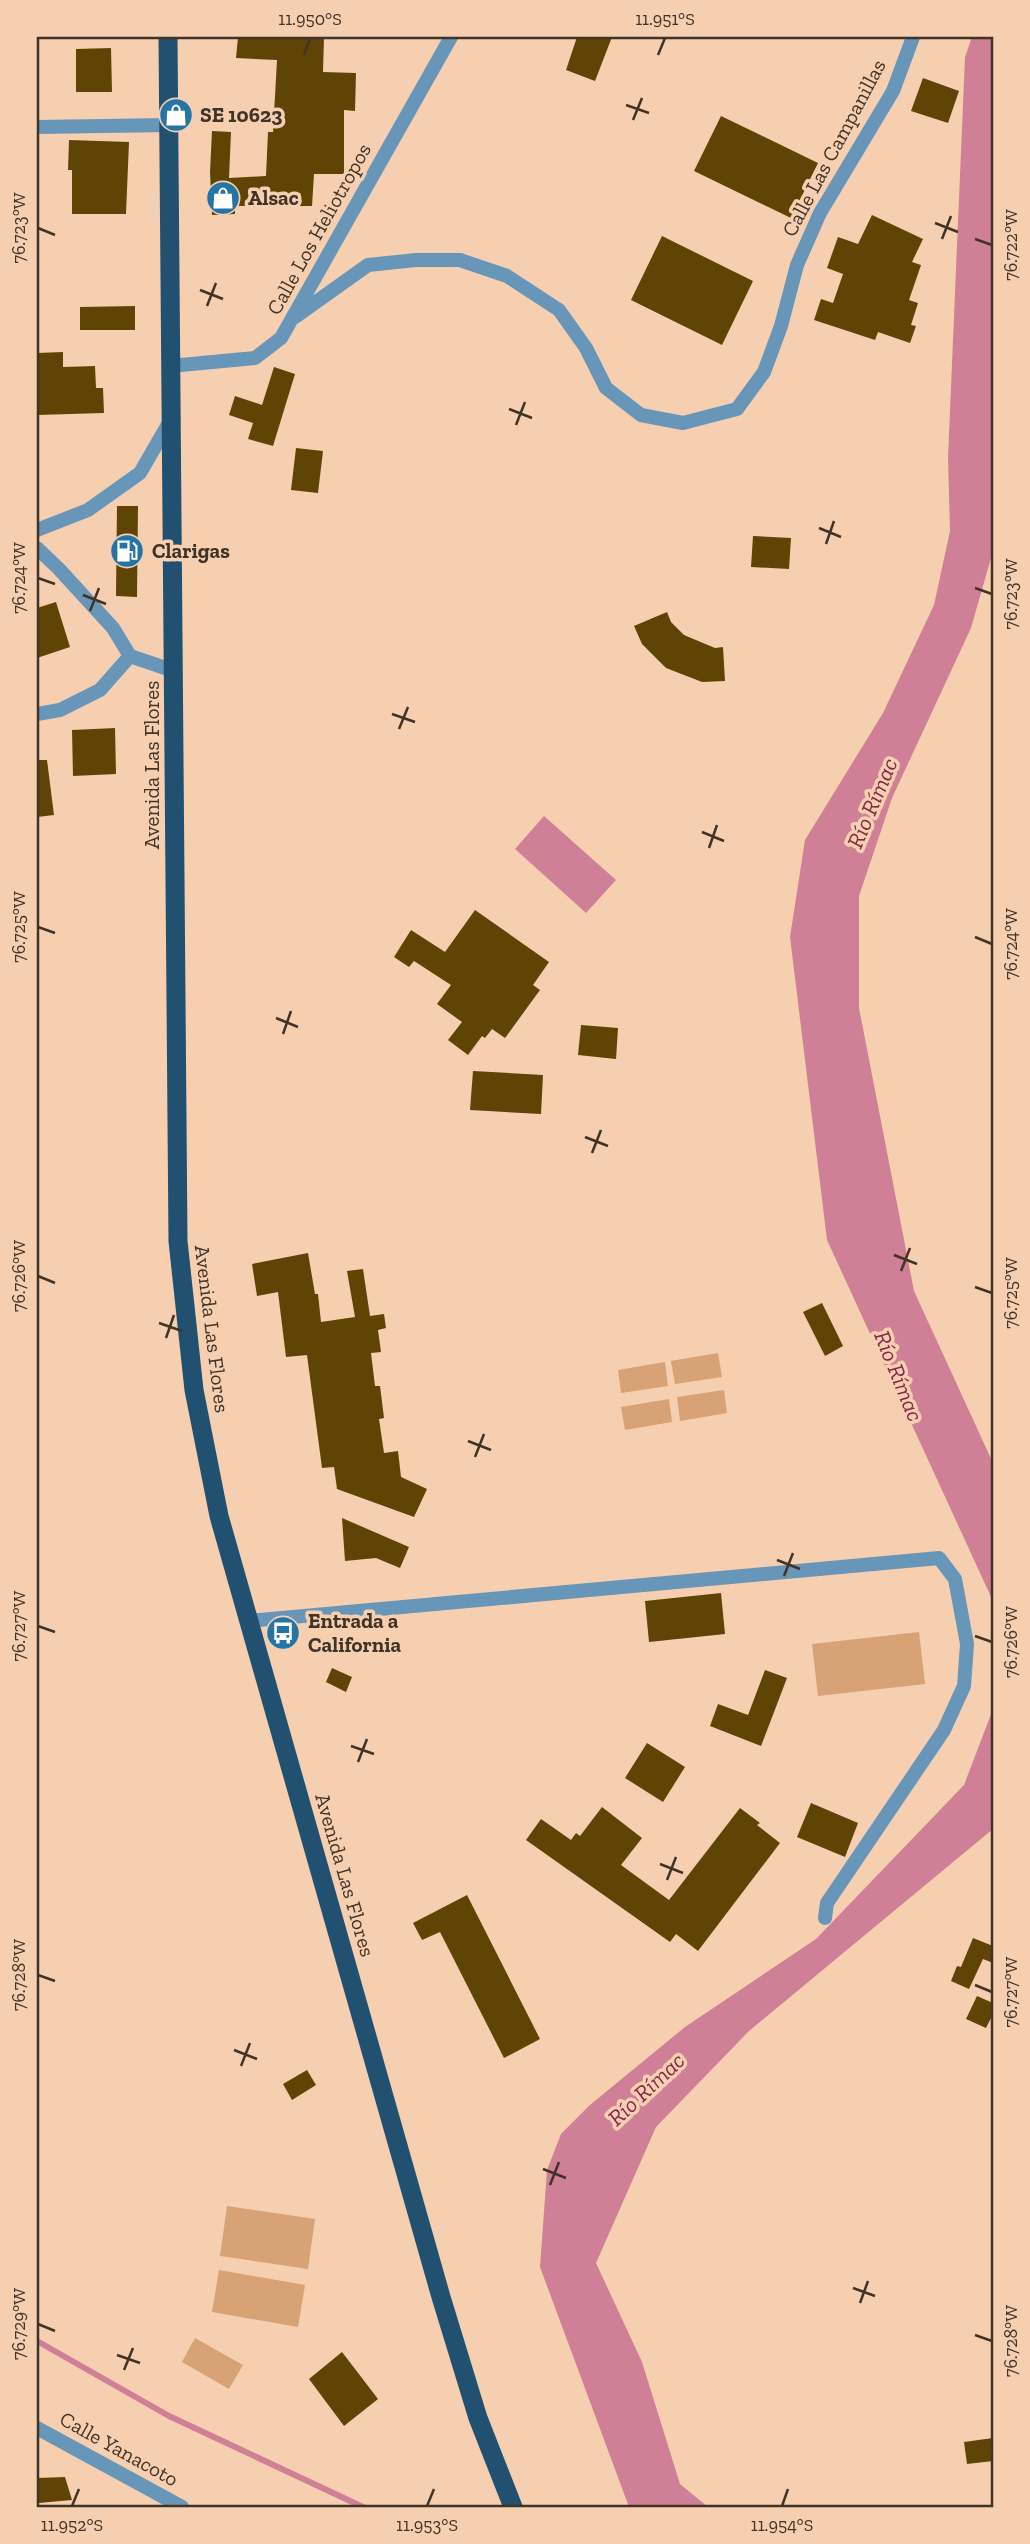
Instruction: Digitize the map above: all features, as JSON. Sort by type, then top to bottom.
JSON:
[{"type":"highway","name":"Avenida Las Flores","points":[[168,37],[178,1241],[194,1390],[219,1516],[441,2297],[478,2418],[510,2504]]},
{"type":"street","name":"Calle Los Heliotropos","points":[[170,366],[255,358],[281,338],[451,37]]},
{"type":"street","name":"Calle Las Campanillas","points":[[295,317],[368,265],[416,260],[460,260],[507,276],[559,310],[586,348],[606,388],[641,415],[683,423],[737,409],[764,372],[781,326],[797,265],[820,214],[893,91],[913,37]]},
{"type":"street","points":[[37,127],[169,125]]},
{"type":"street","points":[[37,530],[88,510],[139,473],[170,422]]},
{"type":"street","points":[[37,548],[113,628],[130,656],[174,671]]},
{"type":"street","points":[[37,714],[60,710],[100,690],[130,656]]},
{"type":"street","points":[[249,1621],[939,1558],[955,1579],[967,1644],[964,1686],[944,1730],[827,1903],[825,1918]]},
{"type":"street","name":"Calle Yanacoto","points":[[37,2428],[182,2507]]},
{"type":"shaded area","points":[[718,1353],[722,1377],[675,1384],[671,1361]]},
{"type":"shaded area","points":[[665,1362],[668,1386],[621,1393],[618,1370]]},
{"type":"shaded area","points":[[724,1390],[727,1413],[680,1421],[677,1397]]},
{"type":"shaded area","points":[[669,1399],[672,1422],[625,1430],[621,1407]]},
{"type":"shaded area","points":[[919,1632],[925,1684],[818,1696],[812,1644]]},
{"type":"shaded area","points":[[227,2206],[315,2219],[308,2269],[220,2256]]},
{"type":"shaded area","points":[[219,2270],[305,2285],[298,2327],[212,2312]]},
{"type":"shaded area","points":[[195,2338],[243,2365],[229,2389],[182,2362]]},
{"type":"water","name":"Río Rímac","points":[[972,37],[993,37],[993,551],[971,628],[892,798],[859,896],[859,1008],[914,1291],[993,1463],[993,1612],[992,1599],[827,1240],[790,937],[805,840],[883,713],[934,605],[950,531],[948,458],[965,57]]},
{"type":"water","points":[[544,816],[616,880],[586,913],[515,849]]},
{"type":"water","name":"Río Rímac","points":[[993,1709],[993,1829],[749,2031],[656,2127],[596,2263],[642,2362],[680,2484],[708,2507],[629,2507],[540,2267],[547,2170],[561,2134],[590,2105],[685,2027],[816,1939],[964,1785]]},
{"type":"building","points":[[238,37],[324,37],[323,72],[356,73],[355,111],[344,110],[344,174],[314,174],[312,206],[235,206],[235,214],[212,215],[212,131],[231,132],[229,178],[266,176],[268,132],[273,132],[277,60],[236,58]]},
{"type":"building","points":[[577,37],[612,37],[595,81],[566,70]]},
{"type":"building","points":[[111,48],[112,92],[76,92],[76,49]]},
{"type":"building","points":[[923,78],[959,91],[948,123],[911,111]]},
{"type":"building","points":[[721,116],[818,163],[791,218],[694,171]]},
{"type":"building","points":[[69,140],[129,142],[126,214],[72,214],[72,170],[68,170]]},
{"type":"building","points":[[872,215],[923,239],[912,262],[921,265],[909,300],[918,303],[911,325],[916,326],[910,343],[878,332],[875,340],[814,320],[821,299],[833,303],[843,274],[827,268],[838,237],[858,244]]},
{"type":"building","points":[[662,236],[753,281],[722,345],[631,300]]},
{"type":"building","points":[[135,306],[135,330],[80,330],[80,307]]},
{"type":"building","points":[[63,352],[63,367],[95,366],[96,388],[103,388],[104,413],[37,415],[37,353]]},
{"type":"building","points":[[274,367],[295,374],[273,446],[248,439],[253,423],[229,415],[235,396],[262,405]]},
{"type":"building","points":[[296,448],[323,451],[318,493],[291,490]]},
{"type":"building","name":"Clarigas","points":[[117,506],[138,506],[137,597],[116,596]]},
{"type":"building","points":[[753,536],[791,538],[789,569],[751,567]]},
{"type":"building","points":[[56,602],[70,647],[37,658],[37,608]]},
{"type":"building","points":[[667,612],[671,622],[684,635],[715,648],[723,647],[725,681],[702,682],[666,668],[642,644],[634,626]]},
{"type":"building","points":[[115,728],[116,774],[73,776],[72,730]]},
{"type":"building","points":[[37,760],[47,760],[54,815],[37,817]]},
{"type":"building","points":[[475,910],[549,962],[533,985],[540,990],[505,1038],[492,1029],[485,1038],[482,1036],[468,1055],[448,1040],[462,1022],[437,1004],[451,985],[414,961],[409,967],[394,957],[411,930],[445,952]]},
{"type":"building","points":[[581,1025],[618,1028],[616,1059],[578,1055]]},
{"type":"building","points":[[473,1071],[543,1075],[541,1114],[470,1110]]},
{"type":"building","points":[[308,1253],[315,1294],[318,1294],[321,1322],[355,1317],[347,1271],[363,1269],[370,1316],[384,1314],[386,1328],[378,1330],[381,1352],[371,1353],[375,1386],[380,1386],[384,1418],[379,1419],[384,1453],[398,1451],[401,1477],[427,1489],[414,1517],[337,1489],[334,1467],[322,1468],[307,1355],[286,1357],[278,1292],[257,1296],[252,1264]]},
{"type":"building","points":[[822,1303],[843,1346],[825,1356],[803,1312]]},
{"type":"building","points":[[342,1518],[409,1547],[400,1568],[376,1558],[345,1561]]},
{"type":"building","points":[[721,1593],[725,1634],[649,1642],[645,1601]]},
{"type":"building","points":[[332,1668],[352,1677],[346,1692],[326,1682]]},
{"type":"building","points":[[765,1670],[787,1678],[761,1746],[710,1726],[718,1704],[748,1715]]},
{"type":"building","points":[[647,1743],[685,1767],[663,1802],[625,1778]]},
{"type":"building","points":[[811,1803],[858,1823],[845,1857],[797,1837]]},
{"type":"building","points":[[602,1807],[642,1838],[621,1865],[669,1900],[740,1808],[780,1843],[698,1951],[676,1934],[670,1942],[526,1840],[541,1819],[571,1840],[576,1833],[580,1836]]},
{"type":"building","points":[[467,1895],[540,2039],[504,2058],[440,1932],[422,1940],[413,1923]]},
{"type":"building","points":[[973,1938],[993,1946],[993,1963],[983,1959],[969,1989],[951,1981],[957,1966],[961,1967]]},
{"type":"building","points":[[977,1996],[993,2003],[993,2014],[986,2028],[966,2019]]},
{"type":"building","points":[[307,2070],[316,2085],[292,2100],[283,2084]]},
{"type":"building","points":[[342,2352],[378,2399],[344,2426],[309,2379]]},
{"type":"building","points":[[993,2438],[993,2461],[967,2464],[964,2442]]},
{"type":"building","points":[[65,2477],[72,2500],[39,2503],[37,2478]]},
{"type":"waterway","points":[[37,2341],[169,2416],[363,2507]]},
{"type":"place","name":"SE 10623","points":[[176,115]]},
{"type":"place","name":"Alsac","points":[[223,198]]},
{"type":"place","name":"Clarigas","points":[[127,551]]},
{"type":"place","name":"Entrada a California","points":[[283,1633]]}]
